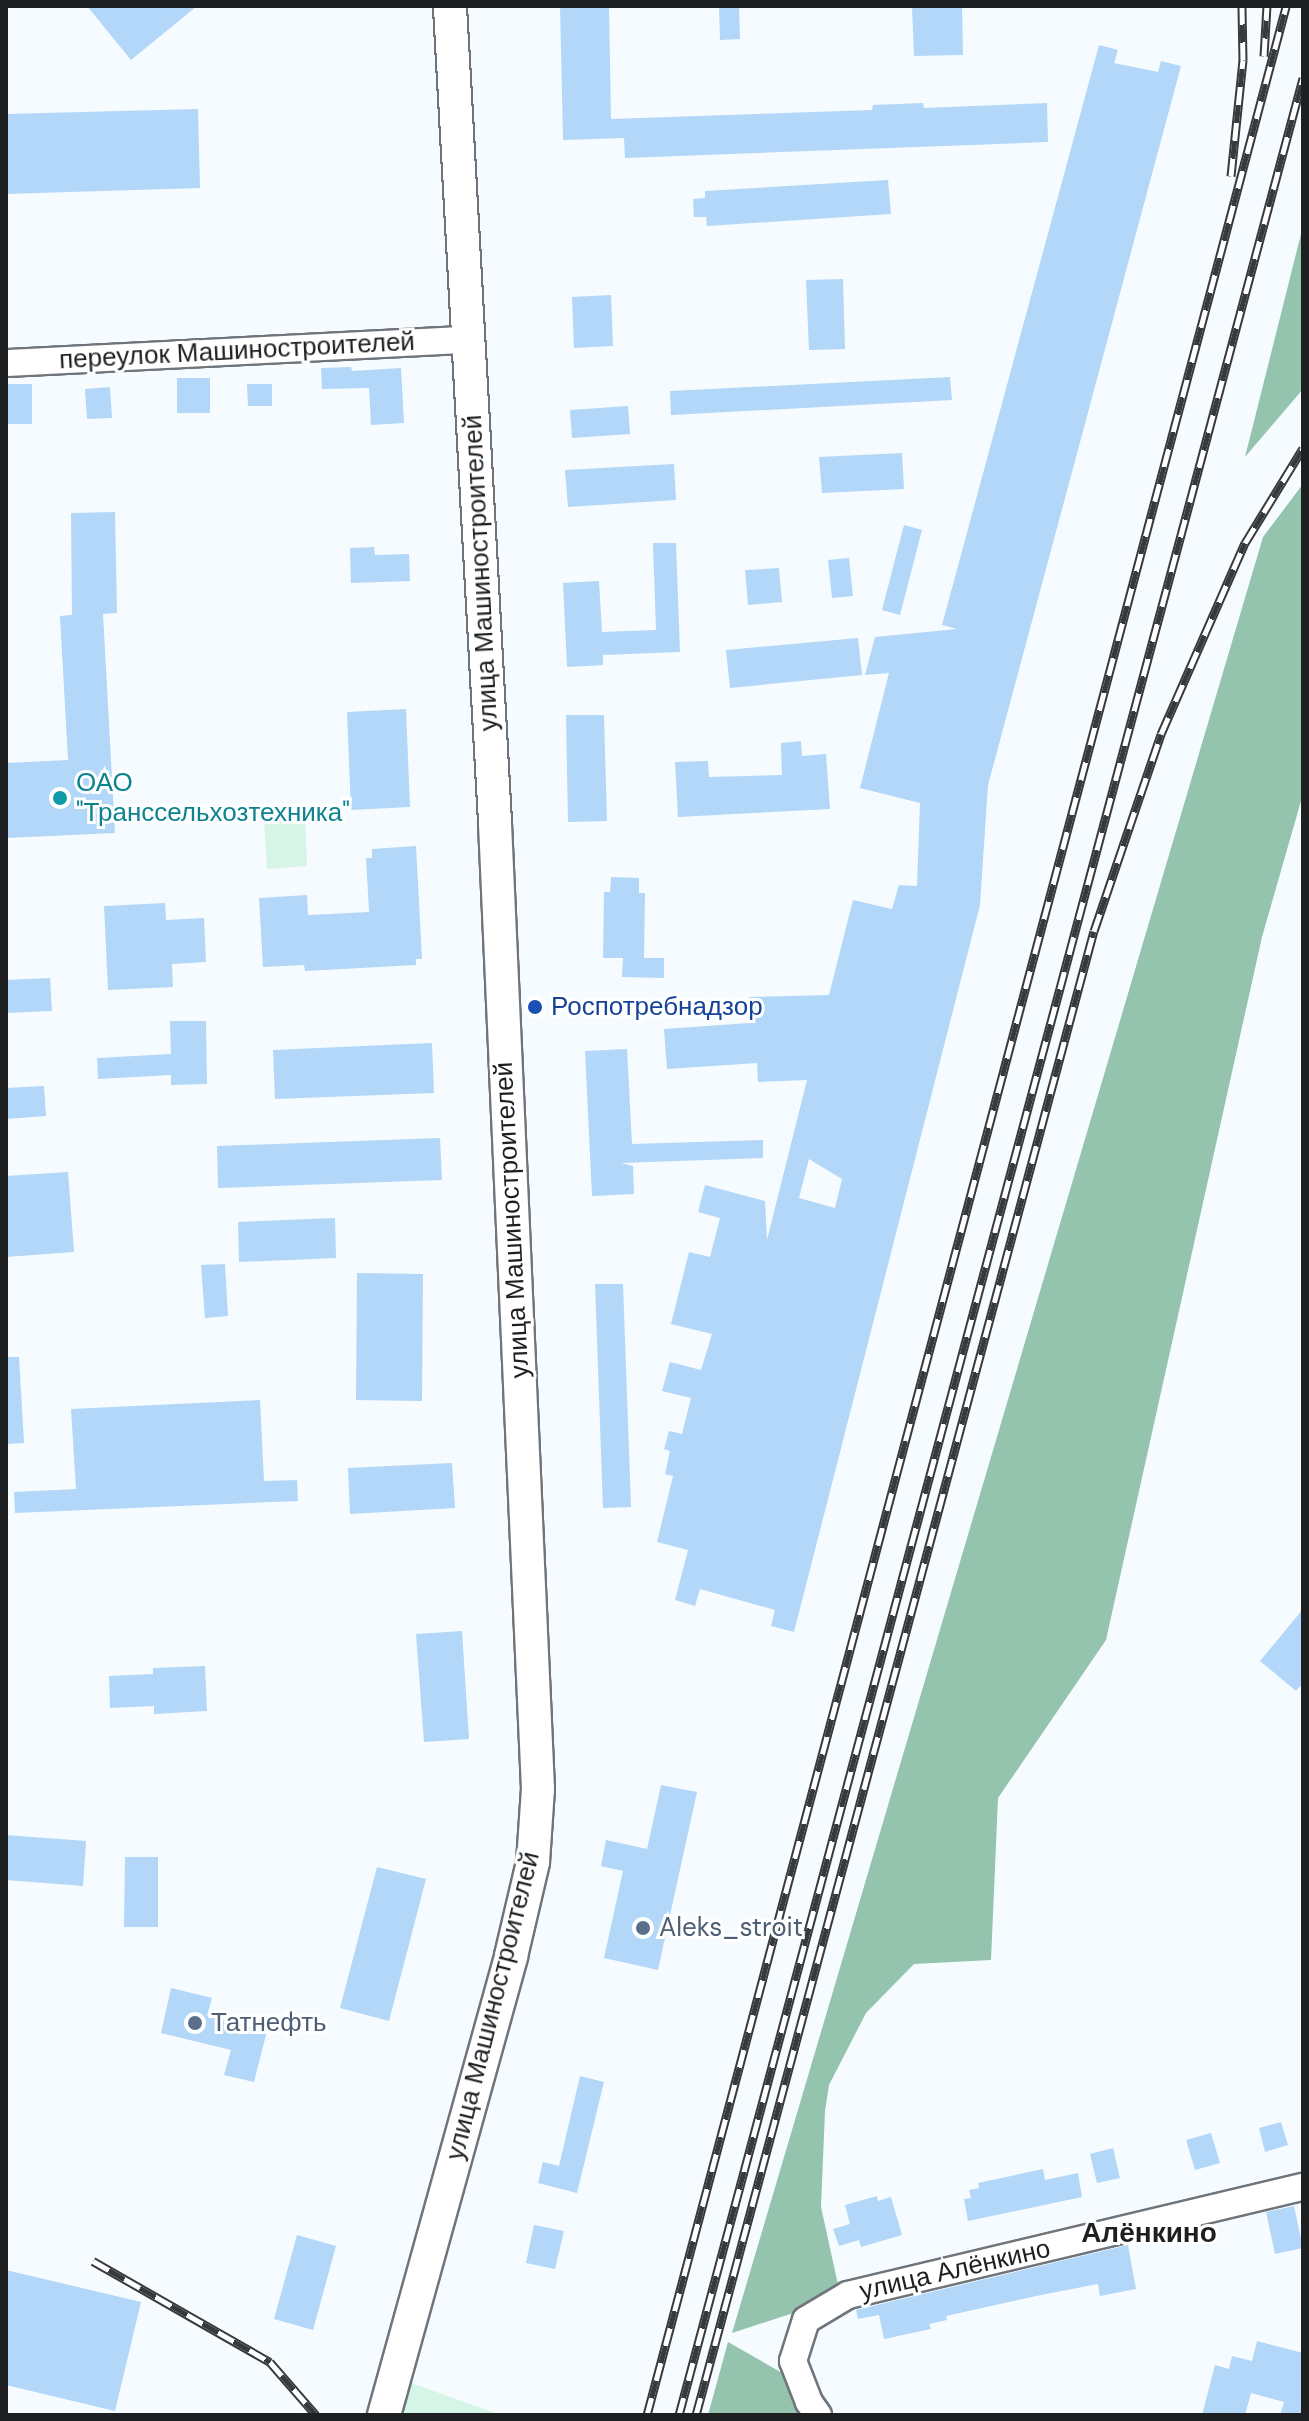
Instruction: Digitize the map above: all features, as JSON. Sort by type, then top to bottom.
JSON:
[{"type":"main road","name":"улица Машиностроителей","points":[[384,2415],[511,1956],[533,1862],[538,1789],[495,822],[450,6]]},
{"type":"street","name":"переулок Машиностроителей","points":[[6,363],[468,340]]},
{"type":"street","name":"улица Алёнкино","points":[[818,2415],[809,2402],[793,2361],[806,2320],[848,2295],[1303,2187]]},
{"type":"green space","points":[[1303,226],[1303,389],[1245,457]]},
{"type":"green space","points":[[1303,484],[1303,794],[1262,937],[1106,1640],[998,1798],[991,1960],[914,1964],[866,2013],[829,2085],[821,2207],[839,2289],[815,2306],[732,2333],[1263,537]]},
{"type":"green space","points":[[305,818],[307,866],[267,869],[264,820]]},
{"type":"green space","points":[[728,2342],[784,2374],[813,2415],[708,2415]]},
{"type":"green space","points":[[409,2382],[500,2415],[400,2415]]},
{"type":"building","points":[[87,6],[197,6],[131,60]]},
{"type":"building","points":[[560,6],[609,6],[611,119],[872,110],[873,105],[923,103],[924,108],[1047,103],[1048,142],[625,158],[624,138],[563,140]]},
{"type":"building","points":[[719,6],[739,6],[740,39],[720,40]]},
{"type":"building","points":[[912,6],[962,6],[963,55],[914,56]]},
{"type":"building","points":[[1099,45],[1118,50],[1114,63],[1158,72],[1161,61],[1181,66],[988,785],[980,905],[794,1632],[771,1626],[775,1610],[700,1589],[695,1606],[675,1600],[688,1550],[657,1542],[673,1476],[665,1474],[670,1451],[664,1449],[669,1431],[682,1434],[691,1398],[662,1391],[670,1362],[701,1370],[712,1334],[671,1324],[689,1252],[710,1257],[720,1218],[698,1212],[705,1185],[765,1201],[767,1240],[807,1080],[758,1082],[757,1063],[667,1069],[664,1029],[750,1023],[749,997],[829,995],[853,900],[892,909],[899,885],[917,886],[920,803],[860,788],[889,673],[865,675],[875,637],[957,629],[942,625]],"holes":[[[809,1159],[842,1179],[835,1208],[799,1198]]]},
{"type":"building","points":[[198,109],[200,188],[6,194],[6,114]]},
{"type":"building","points":[[888,180],[891,214],[707,226],[706,217],[694,217],[693,199],[705,198],[705,191]]},
{"type":"building","points":[[843,279],[845,349],[809,350],[806,280]]},
{"type":"building","points":[[611,295],[613,346],[574,348],[572,297]]},
{"type":"building","points":[[351,367],[352,371],[401,368],[404,423],[371,425],[369,388],[322,389],[321,368]]},
{"type":"building","points":[[950,377],[952,400],[671,415],[670,391]]},
{"type":"building","points":[[177,378],[210,378],[210,413],[177,413]]},
{"type":"building","points":[[6,384],[32,384],[32,424],[6,424]]},
{"type":"building","points":[[247,384],[272,384],[272,406],[248,406]]},
{"type":"building","points":[[110,387],[112,418],[87,419],[85,389]]},
{"type":"building","points":[[628,406],[630,434],[572,438],[570,410]]},
{"type":"building","points":[[902,453],[904,489],[822,493],[819,457]]},
{"type":"building","points":[[674,464],[676,500],[568,507],[565,470]]},
{"type":"building","points":[[115,512],[117,613],[103,614],[115,833],[6,838],[6,763],[68,760],[60,616],[72,615],[71,513]]},
{"type":"building","points":[[904,525],[922,530],[900,615],[882,610]]},
{"type":"building","points":[[653,543],[676,543],[680,652],[603,655],[603,665],[567,667],[563,583],[599,581],[602,632],[656,630]]},
{"type":"building","points":[[374,547],[375,555],[409,554],[410,581],[351,583],[350,548]]},
{"type":"building","points":[[849,558],[853,596],[832,598],[828,560]]},
{"type":"building","points":[[779,568],[782,602],[748,605],[745,570]]},
{"type":"building","points":[[858,638],[862,675],[730,688],[726,650]]},
{"type":"building","points":[[406,709],[410,807],[351,810],[347,712]]},
{"type":"building","points":[[566,715],[604,715],[607,821],[568,822]]},
{"type":"building","points":[[801,741],[802,756],[826,754],[830,809],[678,817],[675,762],[708,761],[709,777],[782,775],[781,743]]},
{"type":"building","points":[[416,846],[422,959],[416,959],[416,965],[305,971],[304,965],[263,967],[259,898],[307,895],[308,915],[369,912],[366,858],[372,858],[372,849]]},
{"type":"building","points":[[611,877],[639,878],[639,893],[645,893],[644,958],[664,958],[664,978],[622,977],[623,958],[603,958],[604,892],[610,892]]},
{"type":"building","points":[[165,903],[166,920],[204,918],[206,962],[172,964],[173,987],[108,990],[104,906]]},
{"type":"building","points":[[50,978],[52,1011],[6,1013],[6,980]]},
{"type":"building","points":[[170,1021],[206,1021],[207,1084],[171,1085],[171,1075],[98,1079],[97,1058],[171,1054]]},
{"type":"building","points":[[432,1043],[434,1093],[275,1099],[273,1050]]},
{"type":"building","points":[[627,1049],[632,1144],[763,1140],[763,1158],[621,1163],[633,1166],[634,1194],[592,1196],[585,1051]]},
{"type":"building","points":[[44,1086],[46,1116],[6,1119],[6,1088]]},
{"type":"building","points":[[440,1138],[442,1180],[218,1188],[217,1146]]},
{"type":"building","points":[[68,1172],[74,1252],[6,1257],[6,1176]]},
{"type":"building","points":[[335,1218],[336,1258],[239,1262],[238,1222]]},
{"type":"building","points":[[225,1264],[228,1316],[205,1318],[201,1265]]},
{"type":"building","points":[[357,1273],[423,1274],[422,1401],[356,1400]]},
{"type":"building","points":[[595,1284],[623,1284],[631,1507],[603,1508]]},
{"type":"building","points":[[6,1357],[19,1357],[24,1443],[6,1444]]},
{"type":"building","points":[[260,1400],[264,1481],[297,1480],[298,1501],[15,1513],[14,1492],[76,1489],[71,1409]]},
{"type":"building","points":[[452,1463],[455,1508],[350,1514],[348,1468]]},
{"type":"building","points":[[1303,1609],[1303,1683],[1296,1691],[1260,1661]]},
{"type":"building","points":[[462,1631],[469,1739],[424,1742],[416,1634]]},
{"type":"building","points":[[205,1666],[207,1711],[154,1714],[154,1706],[110,1708],[109,1676],[153,1674],[153,1668]]},
{"type":"building","points":[[661,1785],[697,1792],[658,1970],[604,1958],[623,1871],[601,1866],[606,1840],[647,1849]]},
{"type":"building","points":[[6,1835],[86,1841],[83,1886],[6,1880]]},
{"type":"building","points":[[125,1857],[158,1857],[158,1927],[124,1927]]},
{"type":"building","points":[[377,1867],[426,1879],[389,2021],[340,2008]]},
{"type":"building","points":[[171,1988],[212,1998],[207,2016],[267,2031],[254,2082],[224,2075],[231,2050],[161,2033]]},
{"type":"building","points":[[580,2076],[604,2082],[577,2193],[538,2183],[543,2162],[559,2166]]},
{"type":"building","points":[[1281,2122],[1288,2145],[1265,2152],[1259,2128]]},
{"type":"building","points":[[1211,2133],[1220,2163],[1195,2170],[1186,2140]]},
{"type":"building","points":[[1113,2148],[1120,2178],[1097,2183],[1090,2154]]},
{"type":"building","points":[[1043,2169],[1045,2180],[1078,2173],[1082,2197],[968,2221],[964,2199],[971,2198],[969,2190],[979,2188],[978,2183]]},
{"type":"building","points":[[877,2196],[878,2201],[891,2197],[902,2235],[861,2247],[859,2240],[839,2246],[833,2229],[850,2224],[845,2205]]},
{"type":"building","points":[[1294,2206],[1303,2248],[1275,2254],[1266,2212]]},
{"type":"building","points":[[534,2225],[564,2231],[555,2269],[526,2263]]},
{"type":"building","points":[[297,2235],[336,2246],[313,2330],[274,2319]]},
{"type":"building","points":[[1128,2245],[1136,2289],[1100,2296],[1098,2284],[1036,2296],[946,2316],[947,2320],[929,2324],[931,2329],[884,2339],[879,2315],[858,2319],[856,2310]]},
{"type":"building","points":[[6,2270],[141,2302],[115,2411],[6,2385]]},
{"type":"building","points":[[1257,2341],[1303,2353],[1303,2415],[1280,2415],[1284,2402],[1251,2393],[1245,2415],[1202,2415],[1215,2365],[1229,2369],[1232,2356],[1252,2361]]},
{"type":"railway","points":[[1231,176],[1243,60],[1242,6]]},
{"type":"railway","points":[[1264,56],[1267,6]]},
{"type":"railway","points":[[647,2415],[1286,6]]},
{"type":"railway","points":[[679,2415],[1303,78]]},
{"type":"railway","points":[[696,2415],[1094,931],[1161,734],[1245,543],[1303,448]]},
{"type":"railway","points":[[93,2261],[270,2362],[316,2415]]},
{"type":"place","name":"ОАО \"Транссельхозтехника\"","points":[[60,798]]},
{"type":"place","name":"Роспотребнадзор","points":[[535,1007]]},
{"type":"place","name":"Aleks_stroit","points":[[643,1928]]},
{"type":"place","name":"Татнефть","points":[[195,2023]]},
{"type":"district","name":"Алёнкино","points":[[1149,2233]]}]
